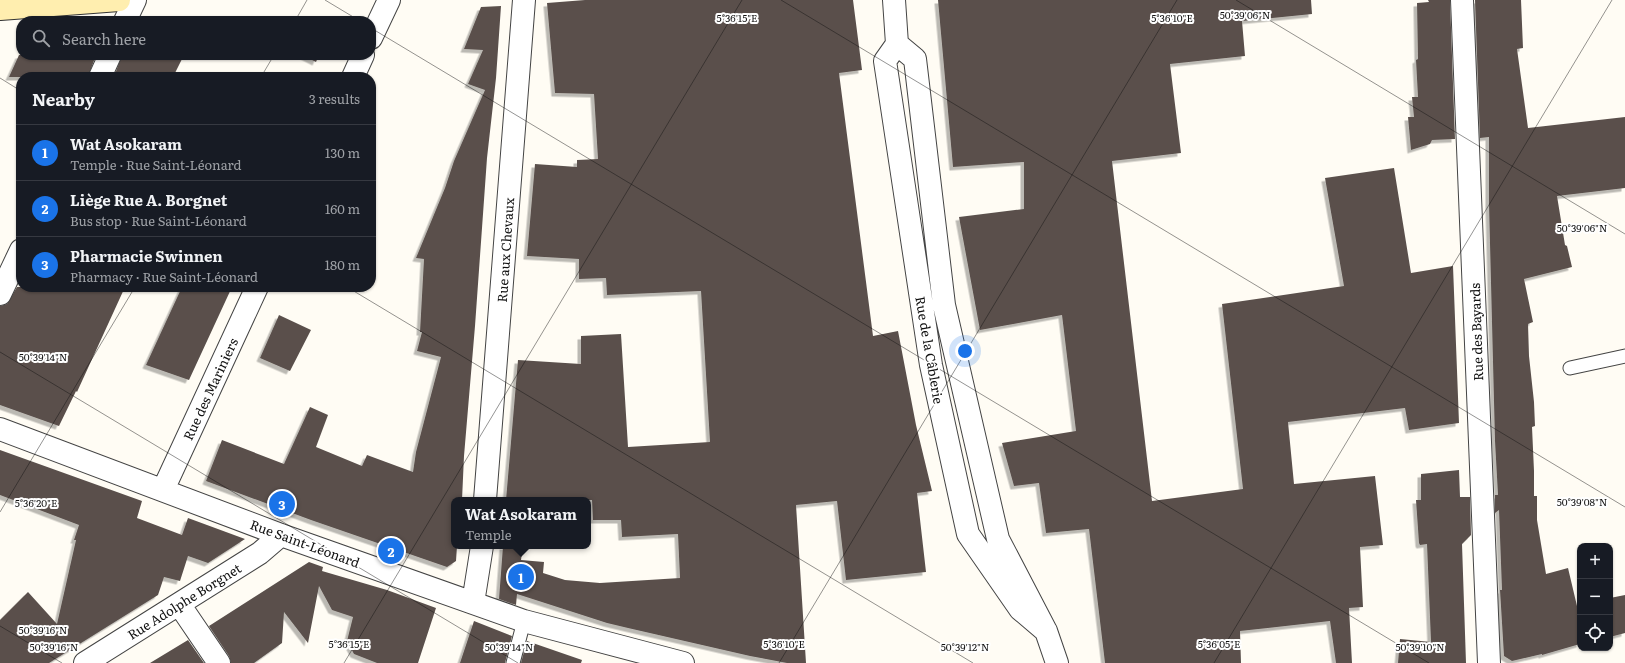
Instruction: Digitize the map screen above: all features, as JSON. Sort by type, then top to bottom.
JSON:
[{"type":"main road","points":[[0,9],[119,0]]},
{"type":"street","points":[[127,16],[135,0]]},
{"type":"street","points":[[376,27],[388,0]]},
{"type":"street","name":"Rue aux Chevaux","points":[[485,497],[524,0]]},
{"type":"street","points":[[894,0],[897,44]]},
{"type":"street","name":"Rue des Bayards","points":[[1462,0],[1490,663]]},
{"type":"street","name":"Rue de la Câblerie","points":[[1046,631],[1020,609],[968,534],[931,366],[887,69],[886,61],[897,44],[915,59],[944,305],[998,540],[1046,631],[1057,663]]},
{"type":"street","points":[[102,72],[108,60]]},
{"type":"street","points":[[355,72],[361,60]]},
{"type":"street","points":[[0,294],[16,260]]},
{"type":"street","name":"Rue des Mariniers","points":[[164,490],[255,292]]},
{"type":"street","name":"Rue Saint-Léonard","points":[[0,429],[281,535],[524,621],[683,663]]},
{"type":"street","name":"Rue Adolphe Borgnet","points":[[85,663],[260,553],[281,535]]},
{"type":"street","points":[[473,603],[482,549]]},
{"type":"street","points":[[179,604],[219,663]]},
{"type":"lane","points":[[1570,368],[1625,356]]},
{"type":"lane","points":[[513,663],[524,621]]},
{"type":"building","points":[[585,0],[853,0],[862,70],[839,73],[873,336],[898,331],[916,425],[932,491],[917,493],[926,572],[846,580],[837,501],[796,505],[806,663],[787,663],[750,656],[607,623],[517,594],[516,605],[499,599],[503,549],[523,549],[521,560],[544,562],[543,573],[565,580],[600,583],[680,578],[678,534],[622,537],[621,520],[593,520],[591,497],[506,497],[518,360],[581,364],[581,336],[621,334],[628,447],[710,442],[701,291],[607,295],[606,278],[579,279],[579,259],[527,256],[535,164],[577,167],[577,160],[598,159],[594,94],[555,93],[547,3]]},
{"type":"building","points":[[938,0],[1311,0],[1312,14],[1242,21],[1245,56],[1170,64],[1181,153],[1112,161],[1152,501],[1243,489],[1222,304],[1344,286],[1325,178],[1394,168],[1411,273],[1453,266],[1459,423],[1409,430],[1405,408],[1288,422],[1294,484],[1375,476],[1383,545],[1360,547],[1363,607],[1349,608],[1352,663],[1336,663],[1330,621],[1240,631],[1241,663],[1105,663],[1089,529],[1046,533],[1039,483],[1014,486],[1002,443],[1076,431],[1062,315],[980,330],[959,217],[1024,209],[1024,162],[953,167]]},
{"type":"building","points":[[1428,0],[1450,0],[1455,139],[1432,140],[1430,144],[1411,150],[1408,117],[1414,117],[1412,97],[1418,97],[1416,60],[1418,59],[1417,3],[1429,2]]},
{"type":"building","points":[[1475,0],[1521,0],[1523,48],[1517,49],[1528,128],[1625,117],[1625,188],[1557,196],[1565,245],[1567,246],[1572,267],[1524,279],[1533,322],[1528,324],[1529,356],[1534,402],[1535,426],[1532,427],[1534,496],[1537,496],[1537,520],[1546,574],[1568,568],[1577,606],[1577,645],[1542,655],[1512,661],[1504,656],[1500,590],[1502,590],[1499,510],[1495,513],[1495,495],[1498,495],[1495,441],[1489,204],[1489,137],[1480,138]]},
{"type":"building","points":[[501,6],[496,78],[487,158],[462,497],[451,497],[451,549],[457,549],[456,561],[447,567],[311,520],[206,481],[222,440],[284,464],[310,407],[328,415],[316,447],[362,466],[367,455],[413,472],[416,452],[441,357],[417,351],[422,332],[420,332],[424,259],[416,258],[445,188],[454,161],[485,90],[468,84],[483,50],[464,49],[481,7]]},
{"type":"building","points":[[17,60],[94,60],[90,72],[16,72],[16,77],[9,77]]},
{"type":"building","points":[[120,60],[182,60],[176,72],[116,72]]},
{"type":"building","points":[[16,289],[16,292],[123,292],[77,392],[76,391],[59,426],[0,405],[0,306],[7,304]]},
{"type":"building","points":[[180,292],[230,292],[189,380],[146,365]]},
{"type":"building","points":[[279,315],[311,330],[290,371],[260,358]]},
{"type":"building","points":[[0,450],[142,501],[137,518],[182,535],[188,518],[245,539],[208,563],[188,556],[180,581],[164,577],[158,595],[49,663],[0,663],[0,620],[28,592],[57,624],[76,540],[74,540],[79,525],[0,495]]},
{"type":"building","points":[[1459,470],[1460,497],[1470,497],[1471,535],[1462,544],[1466,663],[1398,663],[1400,639],[1431,642],[1427,544],[1420,545],[1419,543],[1416,500],[1421,500],[1421,474]]},
{"type":"building","points":[[309,562],[323,567],[322,571],[387,590],[436,608],[418,663],[377,663],[354,654],[347,641],[353,617],[332,610],[319,586],[308,643],[284,612],[282,643],[254,663],[231,663],[229,656],[209,626]]},
{"type":"building","points":[[1625,595],[1625,633],[1613,636],[1613,615],[1613,597]]},
{"type":"building","points":[[474,621],[512,636],[505,663],[460,663]]},
{"type":"building","points":[[188,640],[204,663],[150,663]]},
{"type":"building","points":[[527,641],[582,660],[581,663],[521,663]]},
{"type":"place","name":"Pharmacie Swinnen","points":[[282,504]]},
{"type":"place","name":"Liège Rue A. Borgnet","points":[[391,551]]},
{"type":"place","name":"Wat Asokaram","points":[[521,577]]}]
